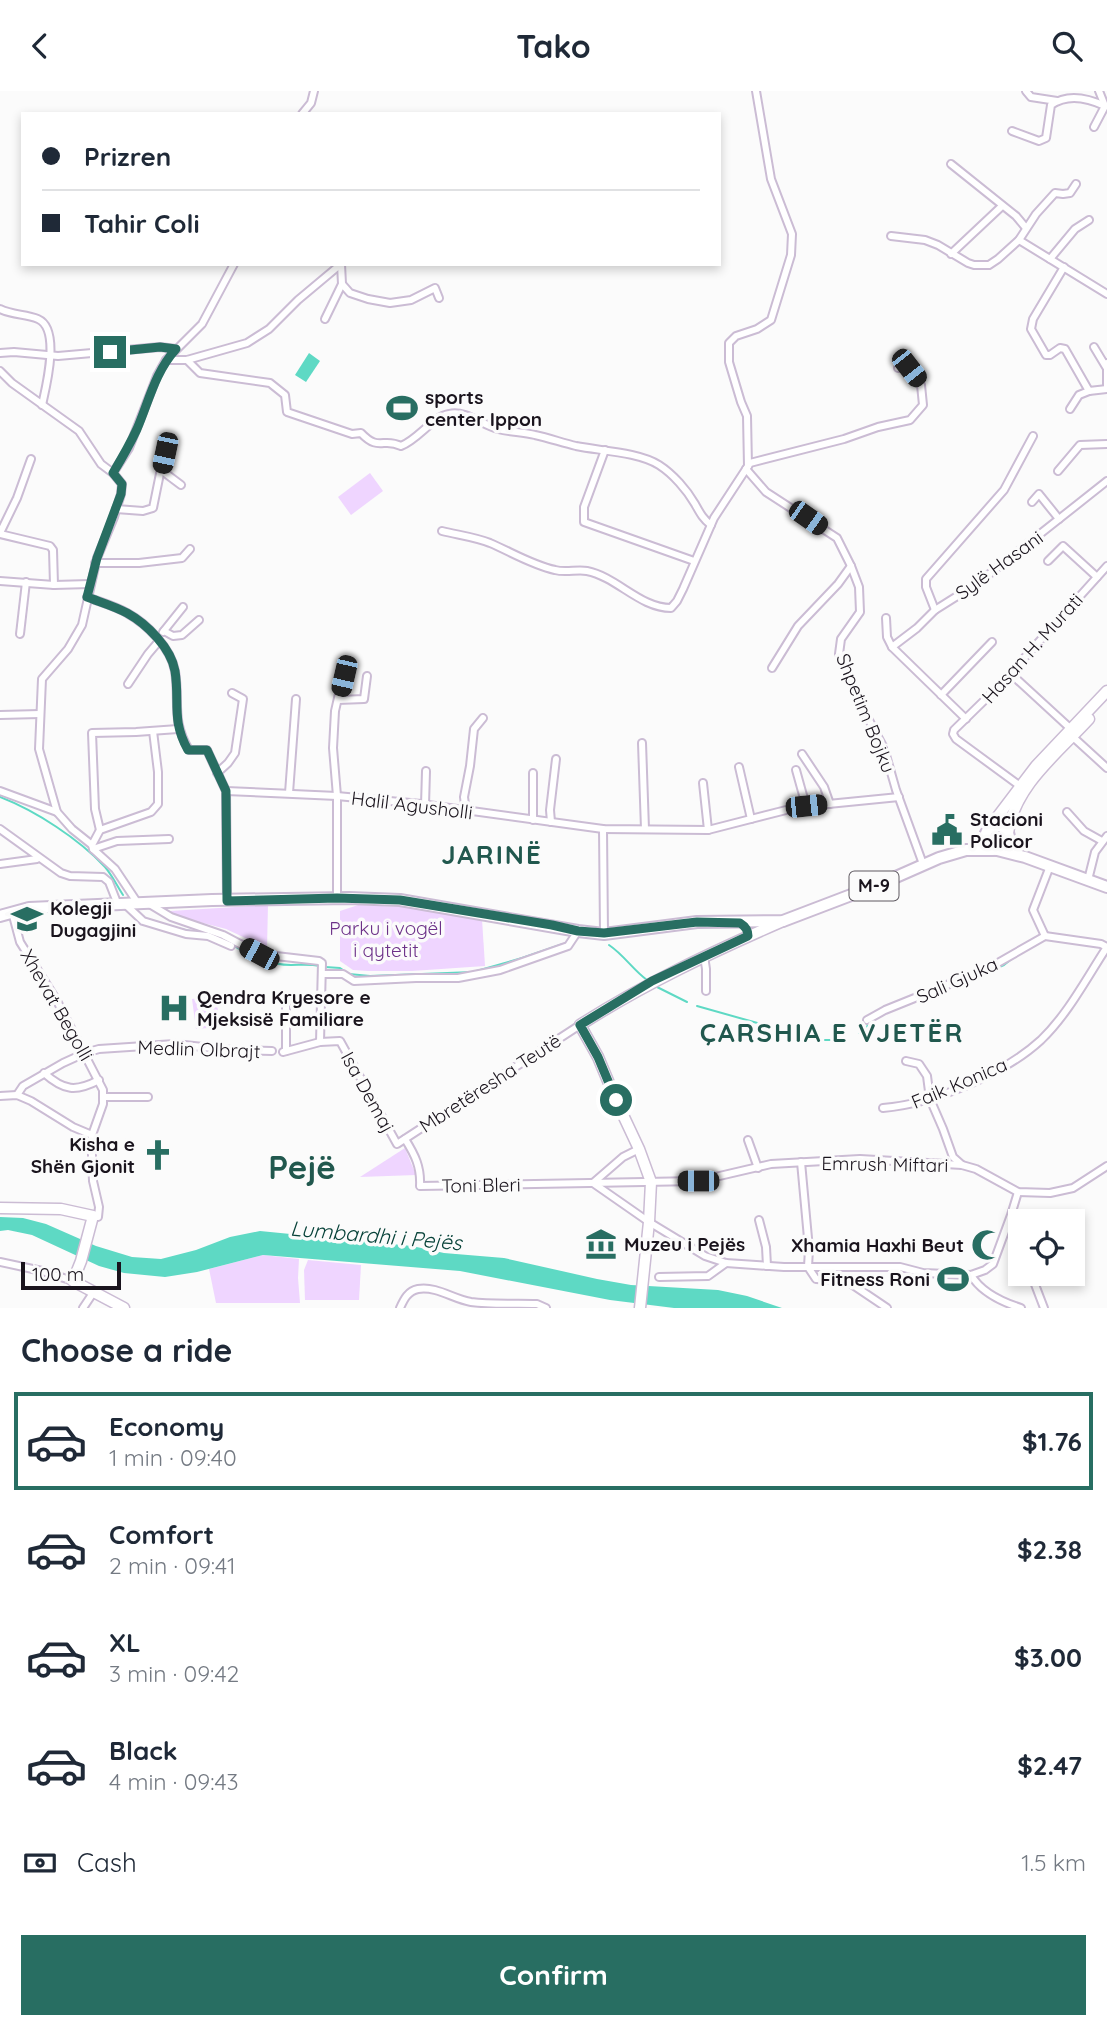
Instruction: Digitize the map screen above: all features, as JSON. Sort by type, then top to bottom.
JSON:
[{"type":"main road","points":[[1107,691],[1072,733],[1048,762],[1014,807],[1004,848],[995,850],[986,843],[987,832],[1036,766],[1072,733],[1107,700]]},
{"type":"main road","points":[[987,832],[1000,826],[1008,837]]},
{"type":"main road","name":"Mbretëresha Teutë","points":[[966,850],[987,832]]},
{"type":"main road","name":"M-9","points":[[1008,837],[1025,857]]},
{"type":"main road","name":"Mbretëresha Teutë","points":[[580,1025],[652,981],[782,921],[880,884],[923,864],[966,850],[995,850]]},
{"type":"main road","name":"M-9","points":[[995,850],[1025,857],[1107,887]]},
{"type":"main road","name":"M-9","points":[[3,914],[29,908],[337,898],[400,900],[578,931],[604,933],[697,922],[782,921]]},
{"type":"main road","points":[[740,923],[746,928],[748,936]]},
{"type":"main road","points":[[580,1025],[598,1057],[652,1182],[640,1307]]},
{"type":"main road","points":[[0,1207],[61,1209],[96,1215],[73,1281],[124,1308]]},
{"type":"street","points":[[304,112],[311,103],[314,91]]},
{"type":"street","points":[[747,468],[747,416],[729,362],[729,343],[736,336],[757,329],[771,320],[788,269],[792,234],[771,179],[756,91]]},
{"type":"street","points":[[1026,91],[1031,97],[1057,101],[1089,98],[1106,107]]},
{"type":"street","points":[[1099,91],[1106,107]]},
{"type":"street","points":[[1012,131],[1042,141],[1046,138],[1052,105],[1057,101]]},
{"type":"street","points":[[1094,127],[1106,107]]},
{"type":"street","points":[[951,164],[1016,216],[1026,228]]},
{"type":"street","points":[[891,236],[925,240],[974,265],[989,265],[999,260],[1019,240],[1043,204],[1055,193],[1070,193],[1076,184]]},
{"type":"street","points":[[951,254],[1002,206]]},
{"type":"street","points":[[1050,259],[1075,229],[1089,220]]},
{"type":"street","points":[[1019,240],[1107,294]]},
{"type":"street","points":[[113,473],[128,448],[166,360],[202,324],[233,266]]},
{"type":"street","points":[[166,360],[187,360],[247,343],[269,329],[339,266]]},
{"type":"street","points":[[326,319],[342,284],[341,266]]},
{"type":"street","points":[[1063,267],[1033,319],[1031,329],[1048,355],[1060,348],[1065,349],[1089,391]]},
{"type":"street","points":[[342,284],[350,293],[390,303],[411,300],[435,288],[439,297]]},
{"type":"street","points":[[0,309],[10,314],[40,320],[46,326],[51,355],[42,405]]},
{"type":"street","points":[[0,353],[51,355],[160,347],[176,349]]},
{"type":"street","points":[[1070,409],[1079,395],[1107,388],[1106,365],[1094,347]]},
{"type":"street","points":[[187,360],[200,373],[270,383],[285,395],[287,412],[344,432],[361,433],[376,445],[393,442],[401,446],[410,443],[441,416],[456,413],[498,429],[648,460],[659,465],[687,492],[703,519],[711,525]]},
{"type":"street","points":[[442,531],[487,542],[557,571],[587,571],[625,587],[651,604],[671,608],[677,601],[711,525],[750,463],[910,420],[923,405],[921,385],[909,368],[898,368]]},
{"type":"street","points":[[0,371],[12,383],[79,432],[101,464],[122,484],[116,509],[95,563],[82,625],[68,649],[42,679],[39,749],[57,812],[116,869],[143,921],[186,934],[208,936],[231,946]]},
{"type":"street","points":[[935,610],[926,587],[926,579],[1004,490],[1032,436]]},
{"type":"street","points":[[116,509],[143,512],[153,508],[167,439]]},
{"type":"street","points":[[1058,471],[1080,445],[1107,444]]},
{"type":"street","points":[[604,450],[584,507],[584,522],[694,561]]},
{"type":"street","points":[[30,459],[17,498],[0,533],[50,546],[53,550],[54,585]]},
{"type":"street","name":"Shpetim Bojku","points":[[747,468],[766,492],[837,538],[851,566],[859,587],[860,612],[841,639],[839,654],[863,709],[884,748],[923,864]]},
{"type":"street","points":[[161,470],[181,485]]},
{"type":"street","name":"Sylë Hasani","points":[[891,647],[917,628],[935,610],[978,583],[1107,481]]},
{"type":"street","points":[[1032,502],[1040,494],[1059,519]]},
{"type":"street","name":"Hasan H. Murati","points":[[1048,561],[1063,546],[1097,577]]},
{"type":"street","points":[[95,563],[139,563],[182,558],[190,549]]},
{"type":"street","points":[[772,668],[798,625],[838,584],[851,566]]},
{"type":"street","name":"Hasan H. Murati","points":[[966,719],[1107,566]]},
{"type":"street","points":[[1,582],[90,584]]},
{"type":"street","points":[[20,634],[26,582]]},
{"type":"street","points":[[87,597],[128,614],[158,640],[168,653],[175,669],[178,729],[188,750],[207,750],[226,791],[227,901]]},
{"type":"street","points":[[128,684],[183,607]]},
{"type":"street","points":[[886,618],[887,637],[891,647],[966,719],[954,730],[956,739],[1020,786]]},
{"type":"street","points":[[164,631],[173,636],[183,635],[199,620]]},
{"type":"street","points":[[941,695],[992,642]]},
{"type":"street","points":[[1010,673],[1107,768]]},
{"type":"street","points":[[337,898],[335,711],[344,676]]},
{"type":"street","points":[[338,700],[364,699],[367,676]]},
{"type":"street","points":[[217,773],[235,753],[243,699],[232,694]]},
{"type":"street","points":[[289,793],[296,699]]},
{"type":"street","points":[[0,715],[40,714]]},
{"type":"street","points":[[466,811],[464,797],[474,729],[483,718]]},
{"type":"street","points":[[92,847],[100,830],[95,809],[92,733],[178,729]]},
{"type":"street","points":[[100,830],[151,812],[158,804],[158,772],[153,731]]},
{"type":"street","points":[[642,743],[645,829]]},
{"type":"street","points":[[803,754],[824,787],[830,804]]},
{"type":"street","points":[[551,823],[555,758]]},
{"type":"street","points":[[739,767],[751,819]]},
{"type":"street","points":[[796,770],[806,806]]},
{"type":"street","points":[[425,805],[426,771]]},
{"type":"street","points":[[533,773],[534,820]]},
{"type":"street","points":[[703,783],[708,830]]},
{"type":"street","points":[[0,791],[57,812]]},
{"type":"street","name":"Halil Agusholli","points":[[226,791],[337,796],[603,829],[708,830],[806,806],[899,797]]},
{"type":"street","points":[[1067,812],[1084,831],[1105,838],[1095,852],[1088,880]]},
{"type":"street","points":[[0,829],[61,873],[70,876],[103,877],[133,904],[223,935],[259,954],[319,961],[322,969],[320,1042],[284,1051],[286,996]]},
{"type":"street","points":[[603,829],[604,933]]},
{"type":"street","points":[[92,847],[117,841],[169,839]]},
{"type":"street","points":[[0,864],[37,859]]},
{"type":"street","points":[[1049,866],[1033,910],[1045,936],[1107,947]]},
{"type":"street","name":"Xhevat Begolli","points":[[3,914],[57,1001],[71,1032],[99,1080],[104,1097]]},
{"type":"street","points":[[322,969],[344,974],[354,981],[457,978],[499,970],[568,946],[578,931]]},
{"type":"street","name":"Sali Gjuka","points":[[867,1020],[877,1013],[989,968],[1045,936]]},
{"type":"street","name":"Faik Konica","points":[[883,1108],[905,1106],[930,1099],[983,1077],[1018,1058],[1041,1040],[1064,1014],[1107,947]]},
{"type":"street","points":[[704,956],[706,991]]},
{"type":"street","name":"Mbretëresha Teutë","points":[[397,1144],[580,1025]]},
{"type":"street","name":"Isa Demaj","points":[[320,1042],[340,1041],[397,1144]]},
{"type":"street","name":"Medlin Olbrajt","points":[[17,1095],[23,1086],[44,1073],[85,1053],[100,1049],[156,1044],[272,1052]]},
{"type":"street","points":[[906,1061],[919,1064],[923,1068],[927,1076],[930,1099],[953,1157],[962,1165]]},
{"type":"street","points":[[44,1073],[54,1082],[68,1088],[85,1087],[99,1080]]},
{"type":"street","points":[[0,1096],[17,1095],[48,1110],[73,1128],[92,1135]]},
{"type":"street","points":[[96,1215],[92,1135],[104,1097],[148,1097]]},
{"type":"street","name":"Toni Bleri","points":[[405,1139],[419,1168],[420,1186],[652,1182]]},
{"type":"street","points":[[748,1140],[758,1168]]},
{"type":"street","points":[[639,1149],[623,1157],[593,1183],[649,1223],[705,1256],[726,1263],[808,1267],[900,1267],[923,1273],[971,1275],[985,1270],[993,1263],[1018,1192]]},
{"type":"street","name":"Emrush Miftari","points":[[652,1182],[698,1181],[771,1164],[860,1159],[962,1165],[976,1169],[1018,1192],[1050,1193],[1073,1188],[1107,1166]]},
{"type":"street","points":[[801,1163],[809,1249],[808,1267],[816,1279],[847,1281],[887,1308]]},
{"type":"street","points":[[759,1220],[766,1247],[767,1266]]},
{"type":"street","points":[[0,1262],[73,1281]]},
{"type":"street","points":[[659,1277],[708,1276],[726,1263]]},
{"type":"street","points":[[971,1275],[988,1293],[1021,1308]]},
{"type":"street","points":[[1036,1286],[1044,1308]]},
{"type":"street","points":[[400,1308],[404,1299],[415,1290],[427,1289],[467,1302],[537,1304],[544,1308]]},
{"type":"street","points":[[83,1308],[93,1293]]},
{"type":"green space","points":[[370,473],[383,491],[351,515],[338,497]]},
{"type":"green space","points":[[997,829],[1003,832],[1006,838],[1003,844],[997,847],[991,844],[988,838],[991,832]]},
{"type":"green space","points":[[268,905],[267,948],[226,929],[176,916],[170,911]]},
{"type":"green space","name":"Parku i vogël i qytetit","points":[[358,905],[404,907],[482,919],[485,966],[412,971],[353,970],[340,961],[340,911]]},
{"type":"green space","points":[[216,996],[220,1027],[196,1029],[192,999]]},
{"type":"green space","points":[[405,1148],[416,1175],[360,1177]]},
{"type":"green space","points":[[263,1255],[299,1259],[300,1303],[216,1303],[209,1269]]},
{"type":"green space","points":[[308,1260],[361,1265],[359,1300],[305,1300],[304,1270]]},
{"type":"shaded area","points":[[309,353],[320,361],[306,382],[295,375]]},
{"type":"shaded area","points":[[0,1217],[23,1218],[46,1224],[96,1246],[132,1257],[161,1259],[230,1237],[260,1231],[504,1258],[631,1285],[718,1290],[782,1308],[674,1308],[610,1300],[460,1271],[263,1255],[197,1272],[165,1277],[124,1273],[99,1266],[32,1235],[0,1231]]},
{"type":"waterway","points":[[0,797],[42,818],[83,846],[105,867],[123,895]]},
{"type":"waterway","points":[[172,927],[194,932]]},
{"type":"waterway","points":[[325,967],[340,968],[349,974],[370,976],[473,972],[563,944]]},
{"type":"waterway","points":[[232,945],[253,956],[283,965],[320,966]]},
{"type":"waterway","points":[[609,945],[647,980]]},
{"type":"waterway","points":[[956,985],[1004,965],[1014,957]]},
{"type":"waterway","points":[[657,987],[687,1002]]},
{"type":"waterway","points":[[898,1008],[922,998]]},
{"type":"waterway","points":[[697,1006],[768,1026]]},
{"type":"waterway","points":[[859,1033],[877,1018]]},
{"type":"waterway","points":[[790,1037],[814,1039]]},
{"type":"waterway","points":[[825,1040],[838,1040]]},
{"type":"place","name":"sports center Ippon","points":[[402,408]]},
{"type":"place","name":"Stacioni Policor","points":[[947,830]]},
{"type":"place","name":"Kolegji Dugagjini","points":[[27,919]]},
{"type":"place","name":"Qendra Kryesore e Mjeksisë Familiare","points":[[174,1008]]},
{"type":"place","name":"Kisha e Shën Gjonit","points":[[158,1155]]},
{"type":"place","name":"Muzeu i Pejës","points":[[601,1244]]},
{"type":"place","name":"Xhamia Haxhi Beut","points":[[987,1245]]},
{"type":"place","name":"Fitness Roni","points":[[953,1279]]},
{"type":"district","name":"JARINË","points":[[492,855]]},
{"type":"district","name":"ÇARSHIA E VJETËR","points":[[832,1033]]},
{"type":"district","name":"Pejë","points":[[302,1167]]},
{"type":"route","points":[[110,352],[160,347],[176,349],[157,376],[138,426],[113,473],[122,484],[121,494],[97,558],[87,597],[128,614],[147,628],[168,653],[175,669],[177,725],[181,738],[188,750],[207,750],[226,791],[227,901],[279,898],[400,900],[578,931],[604,933],[697,922],[744,925],[748,936],[652,981],[580,1025],[598,1057],[616,1100]]},
{"type":"water label","name":"Lumbardhi i Pejës","points":[[376,1236]]}]
